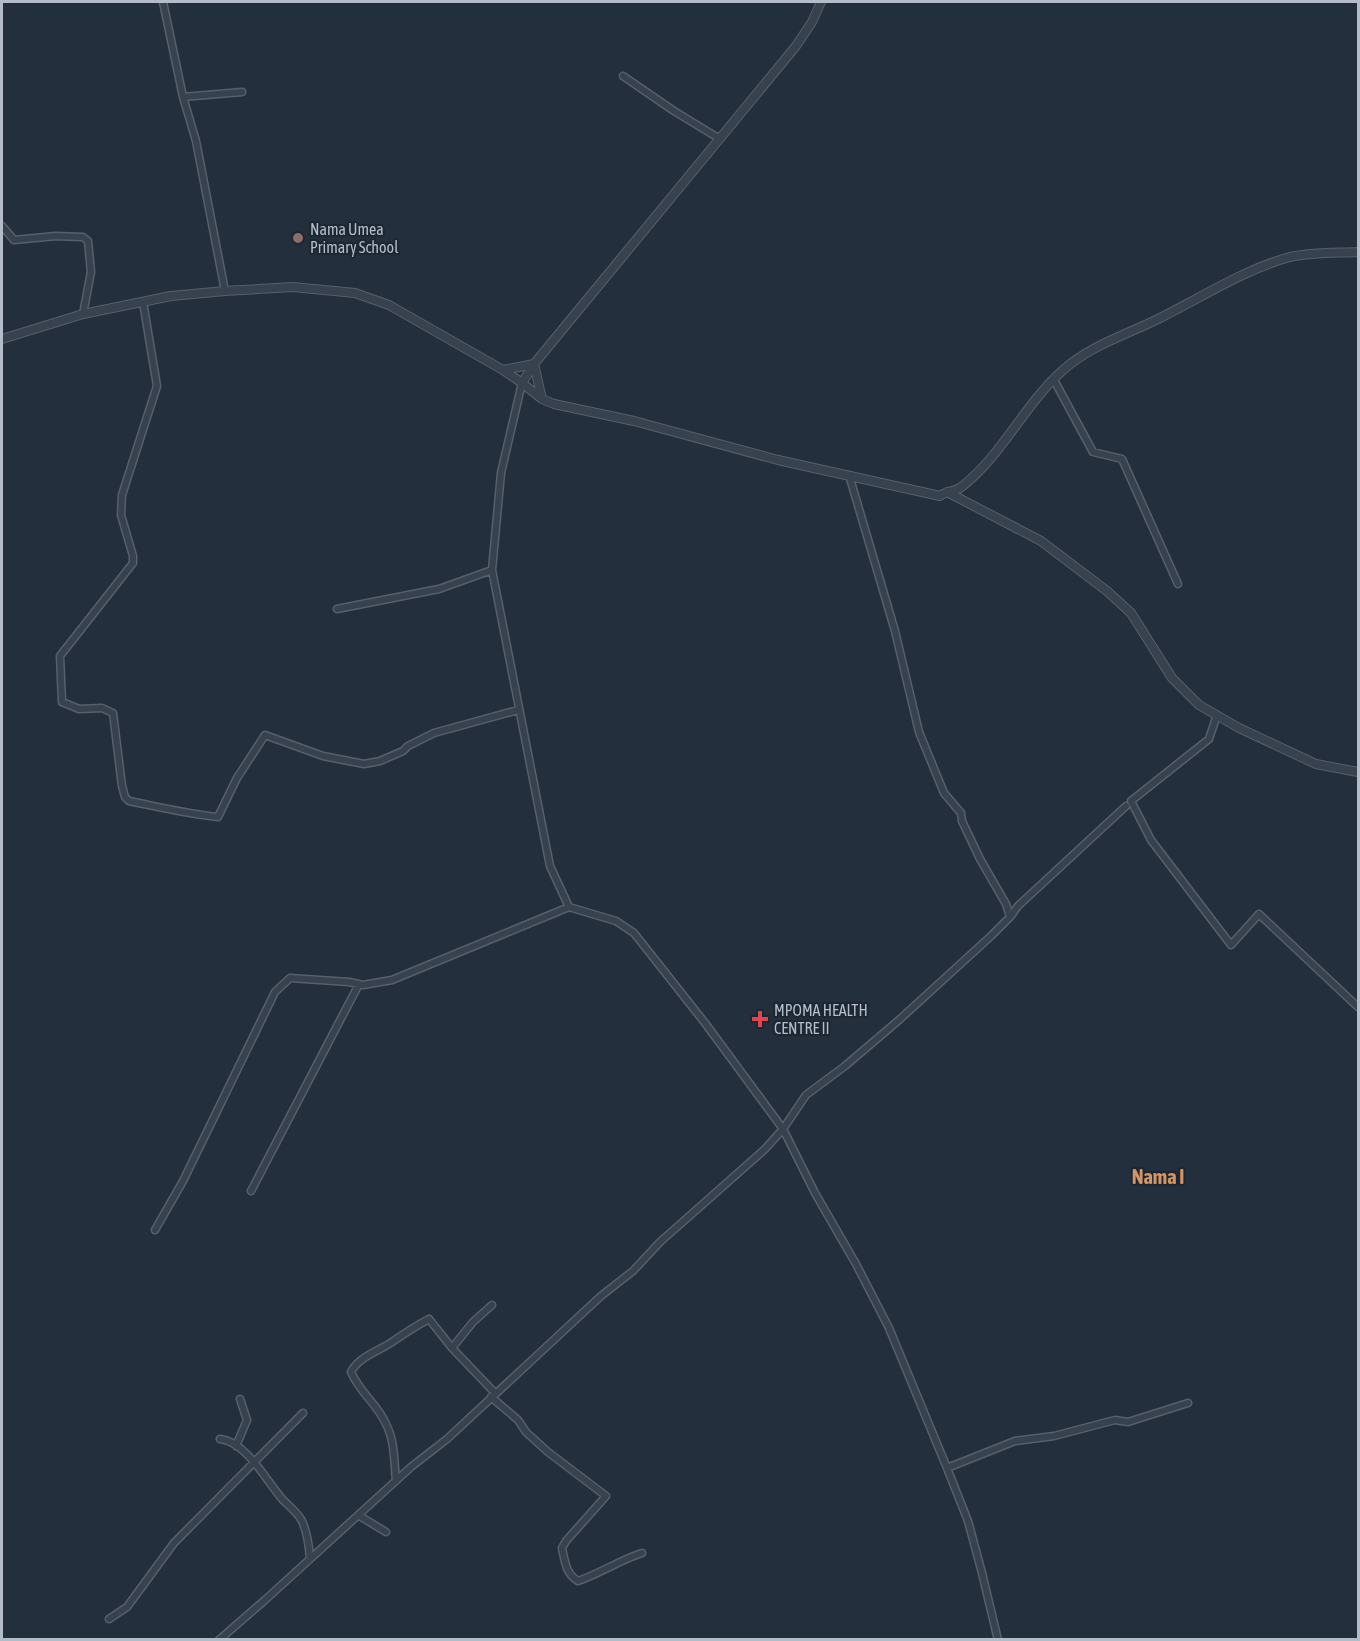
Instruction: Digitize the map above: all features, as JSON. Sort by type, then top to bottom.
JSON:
[{"type":"street","points":[[163,2],[183,97],[196,141],[225,291]]},
{"type":"street","points":[[569,907],[550,866],[492,570],[501,472],[522,383],[534,364],[804,35],[821,2]]},
{"type":"street","points":[[623,76],[720,139]]},
{"type":"street","points":[[183,97],[242,92]]},
{"type":"street","points":[[2,225],[14,240],[57,236],[83,237],[88,241],[91,272],[83,314]]},
{"type":"street","points":[[2,339],[83,314],[171,296],[293,287],[355,294],[389,305],[503,370],[542,399],[554,404],[634,421],[778,460],[940,496],[945,492],[958,490],[978,472],[1054,380],[1072,362],[1092,350],[1277,261],[1305,254],[1359,252]]},
{"type":"street","points":[[143,302],[157,386],[122,495],[121,515],[133,563],[60,656],[62,702],[79,710],[102,708],[113,713],[125,797],[129,801],[191,814],[218,817],[237,778],[265,735],[323,756],[364,764],[380,761],[404,751],[408,746],[434,734],[518,710]]},
{"type":"street","points":[[503,370],[534,364]]},
{"type":"street","points":[[534,364],[542,399]]},
{"type":"street","points":[[1054,380],[1093,452],[1122,459],[1178,584]]},
{"type":"street","points":[[849,475],[895,631],[919,732],[944,794],[961,813],[962,821],[980,859],[1006,904],[1010,917]]},
{"type":"street","points":[[945,492],[1041,541],[1107,591],[1131,613],[1172,678],[1199,705],[1239,728],[1316,764],[1359,772]]},
{"type":"street","points":[[337,609],[439,589],[492,570]]},
{"type":"street","points":[[1217,715],[1209,739],[1131,801],[1151,840],[1231,945],[1259,914],[1359,1006]]},
{"type":"street","points":[[219,1640],[396,1481],[447,1439],[601,1296],[633,1271],[660,1242],[765,1149],[783,1129],[806,1095],[845,1066],[899,1020],[991,936],[1018,906],[1125,806]]},
{"type":"street","points":[[155,1230],[183,1181],[275,992],[290,978],[349,981],[363,985],[392,980],[569,907],[616,921],[634,933],[705,1023],[783,1129],[815,1192],[856,1264],[889,1328],[968,1521],[998,1640]]},
{"type":"street","points":[[251,1191],[359,984]]},
{"type":"street","points":[[452,1348],[473,1322],[492,1305]]},
{"type":"street","points":[[396,1481],[391,1437],[387,1424],[359,1388],[351,1372],[358,1363],[406,1331],[429,1319],[526,1432],[548,1452],[606,1496],[562,1548],[567,1570],[572,1578],[579,1581],[596,1575],[627,1558],[642,1553]]},
{"type":"street","points":[[236,1446],[247,1420],[240,1399]]},
{"type":"street","points":[[947,1468],[1014,1441],[1054,1436],[1115,1420],[1128,1422],[1188,1403]]},
{"type":"street","points":[[109,1619],[127,1607],[174,1543],[303,1413]]},
{"type":"street","points":[[220,1439],[228,1440],[253,1462],[293,1509],[302,1522],[310,1558]]},
{"type":"street","points":[[358,1515],[386,1532]]},
{"type":"place","name":"Nama Umea Primary School","points":[[298,238]]},
{"type":"place","name":"MPOMA HEALTH CENTRE II","points":[[760,1019]]},
{"type":"district","name":"Nama I","points":[[1158,1177]]}]
